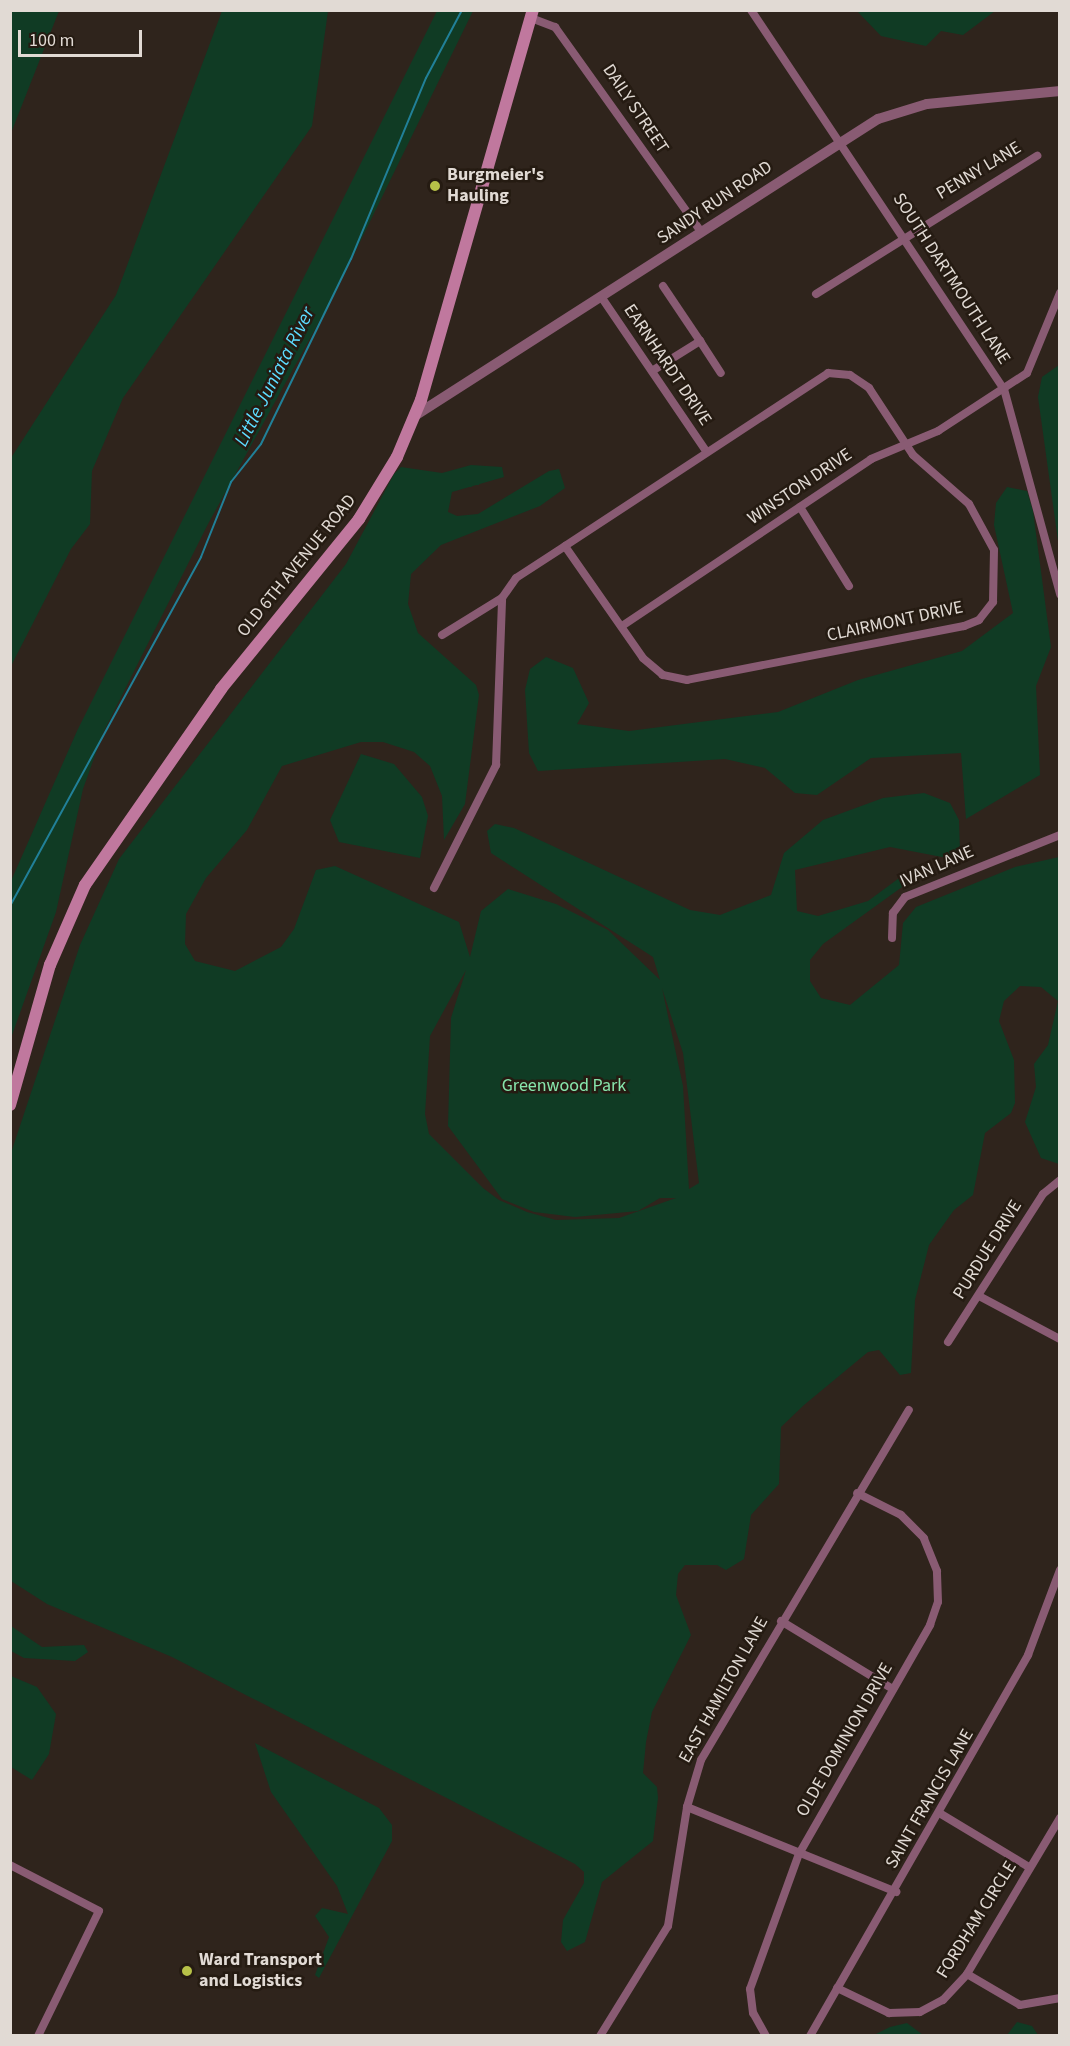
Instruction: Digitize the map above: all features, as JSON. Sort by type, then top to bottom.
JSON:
[{"type":"main road","name":"OLD 6TH AVENUE ROAD","points":[[10,1105],[50,965],[85,885],[221,689],[359,519],[416,414],[532,14]]},
{"type":"street","name":"SOUTH DARTMOUTH LANE","points":[[752,10],[1004,389],[1059,594]]},
{"type":"street","name":"DAILY STREET","points":[[532,14],[555,27],[701,232]]},
{"type":"street","name":"SANDY RUN ROAD","points":[[416,414],[602,298],[839,142],[914,106],[1059,91]]},
{"type":"street","name":"PENNY LANE","points":[[816,294],[903,234],[1037,156]]},
{"type":"street","points":[[663,286],[721,373]]},
{"type":"street","name":"WINSTON DRIVE","points":[[622,627],[871,459],[907,445],[1004,389],[1027,373],[1036,358],[1059,293]]},
{"type":"street","name":"EARNHARDT DRIVE","points":[[602,298],[706,451]]},
{"type":"street","points":[[652,371],[700,340]]},
{"type":"street","name":"CLAIRMONT DRIVE","points":[[442,635],[502,598],[516,578],[814,377],[839,372],[869,387],[907,445],[969,504],[985,527],[998,573],[993,602],[979,620],[687,680],[653,669],[565,546]]},
{"type":"street","points":[[800,507],[849,586]]},
{"type":"street","points":[[434,888],[496,765],[502,598]]},
{"type":"street","name":"IVAN LANE","points":[[892,938],[893,913],[905,897],[1059,835]]},
{"type":"street","name":"PURDUE DRIVE","points":[[948,1342],[1042,1194],[1059,1180]]},
{"type":"street","points":[[979,1296],[1059,1339]]},
{"type":"street","name":"EAST HAMILTON LANE","points":[[600,2036],[668,1926],[687,1807],[701,1760],[857,1493],[909,1410]]},
{"type":"street","name":"OLDE DOMINION DRIVE","points":[[766,2036],[753,2013],[750,1989],[799,1854],[930,1625],[938,1602],[937,1571],[913,1526],[857,1493]]},
{"type":"street","name":"SAINT FRANCIS LANE","points":[[810,2036],[941,1814],[1028,1655],[1059,1569]]},
{"type":"street","points":[[781,1621],[893,1689]]},
{"type":"street","points":[[687,1807],[896,1892]]},
{"type":"street","points":[[941,1814],[1029,1867]]},
{"type":"street","name":"FORDHAM CIRCLE","points":[[837,1988],[870,2008],[904,2015],[943,2000],[966,1974],[1059,1818]]},
{"type":"street","points":[[10,1865],[99,1911],[39,2036]]},
{"type":"street","points":[[966,1974],[1020,2005],[1059,1998]]},
{"type":"green space","points":[[10,11],[59,11],[11,133]]},
{"type":"green space","points":[[222,11],[328,11],[312,126],[123,398],[92,471],[90,524],[71,549],[11,666],[11,458],[116,295]]},
{"type":"green space","points":[[437,11],[473,11],[337,289],[208,524],[103,733],[83,789],[56,912],[11,1038],[11,881],[77,731]]},
{"type":"green space","points":[[857,11],[995,11],[963,35],[941,31],[926,46],[881,36]]},
{"type":"green space","points":[[1059,365],[1059,548],[1038,397],[1042,377]]},
{"type":"green space","name":"Greenwood Park","points":[[471,465],[502,467],[504,477],[452,492],[448,512],[457,516],[478,514],[549,471],[559,469],[565,488],[540,506],[441,545],[411,574],[408,604],[418,633],[476,685],[479,695],[465,804],[444,840],[442,796],[430,766],[414,752],[383,742],[361,742],[282,766],[247,830],[206,878],[186,914],[185,944],[195,961],[235,971],[281,947],[294,929],[316,870],[335,866],[459,922],[470,957],[481,911],[508,889],[556,904],[608,930],[660,980],[653,957],[491,853],[487,831],[495,824],[514,828],[690,910],[720,915],[771,895],[784,853],[823,820],[883,798],[924,793],[950,803],[959,820],[960,852],[942,857],[890,847],[795,870],[797,911],[818,916],[868,901],[902,876],[909,882],[823,944],[810,960],[810,981],[821,998],[850,1005],[899,965],[903,923],[916,907],[1015,867],[1059,857],[1059,1164],[1041,1158],[1025,1122],[1036,1087],[1034,1064],[1048,1045],[1058,1001],[1041,987],[1020,986],[1004,1001],[999,1021],[1014,1060],[1015,1103],[1011,1113],[985,1133],[973,1195],[954,1210],[929,1245],[915,1300],[911,1373],[900,1375],[879,1350],[868,1352],[804,1405],[781,1427],[779,1484],[751,1515],[744,1559],[726,1570],[717,1565],[685,1565],[678,1574],[676,1595],[691,1635],[652,1712],[646,1742],[643,1773],[657,1787],[658,1798],[653,1841],[602,1882],[585,1942],[567,1951],[561,1942],[563,1920],[584,1883],[584,1872],[575,1864],[172,1657],[47,1604],[11,1581],[11,1153],[80,945],[119,859],[346,564],[394,474],[401,467],[442,473]],"holes":[[[466,970],[451,1018],[448,1126],[502,1199],[534,1212],[575,1217],[638,1211],[660,1198],[676,1198],[619,1218],[556,1220],[527,1212],[499,1200],[483,1188],[429,1134],[425,1114],[430,1036]],[[662,988],[683,1053],[699,1183],[689,1189],[683,1086]]]},
{"type":"green space","points":[[1007,487],[1027,491],[1033,511],[1051,647],[1036,686],[1040,775],[966,819],[961,753],[871,758],[817,795],[795,793],[765,768],[725,759],[538,771],[529,753],[525,690],[530,669],[546,657],[573,668],[589,703],[577,724],[629,731],[778,712],[858,680],[962,651],[1013,613],[994,525],[996,503]]},
{"type":"green space","points":[[361,754],[394,764],[422,797],[428,816],[420,858],[339,842],[330,820]]},
{"type":"green space","points":[[11,1626],[42,1647],[84,1645],[88,1652],[75,1661],[24,1658],[11,1651]]},
{"type":"green space","points":[[11,1676],[37,1687],[56,1714],[49,1754],[32,1780],[11,1767]]},
{"type":"green space","points":[[255,1743],[379,1808],[392,1825],[392,1841],[319,1978],[315,1975],[329,1937],[315,1916],[322,1908],[348,1914],[337,1886],[271,1792]]},
{"type":"green space","points":[[1017,2022],[1032,2026],[1038,2035],[1007,2035]]},
{"type":"green space","points":[[907,2023],[923,2035],[874,2035],[890,2027]]},
{"type":"waterway","name":"Little Juniata River","points":[[10,906],[201,557],[231,482],[261,444],[351,259],[426,78],[462,10]]},
{"type":"place","name":"Burgmeier's Hauling","points":[[435,186]]},
{"type":"place","name":"Ward Transport and Logistics","points":[[187,1971]]}]
